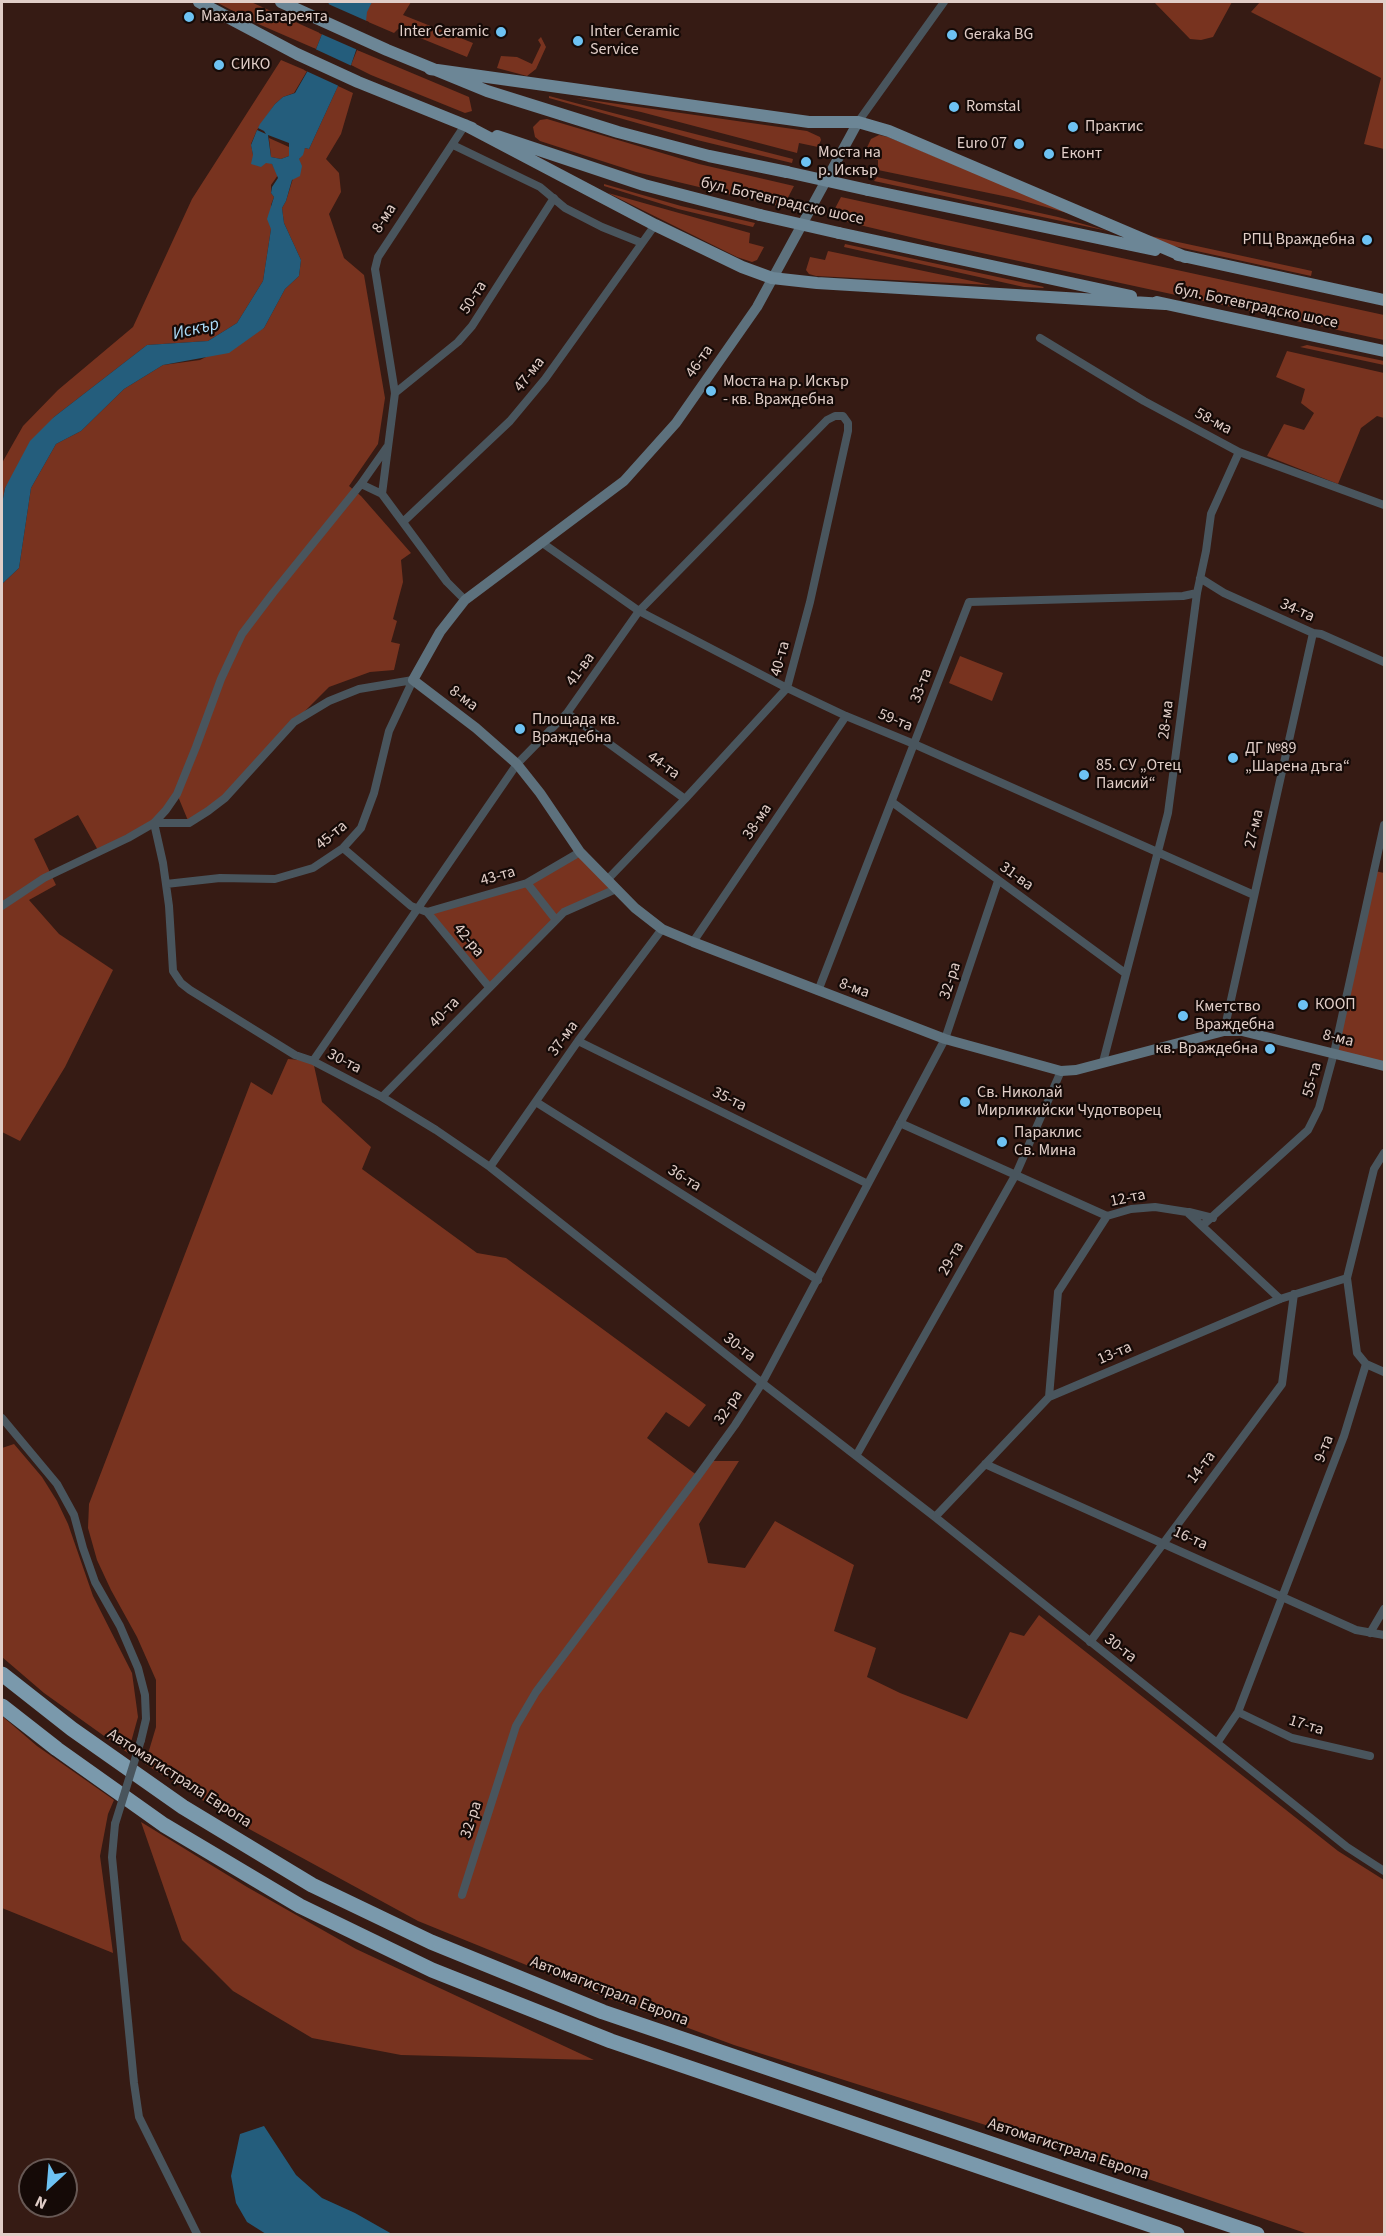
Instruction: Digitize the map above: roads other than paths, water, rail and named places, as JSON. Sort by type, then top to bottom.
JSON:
[{"type":"highway","name":"Автомагистрала Европа","points":[[2,1674],[72,1729],[183,1808],[312,1885],[431,1942],[603,2012],[1257,2235]]},
{"type":"highway","points":[[2,1706],[57,1749],[164,1825],[300,1906],[432,1970],[622,2045],[1177,2235]]},
{"type":"main road","name":"бул. Ботевградско шосе","points":[[199,2],[297,54],[358,82],[465,125],[644,185],[839,233],[1384,351]]},
{"type":"main road","name":"бул. Ботевградско шосе","points":[[281,2],[430,69],[487,91],[618,132],[709,156],[1384,300]]},
{"type":"main road","points":[[430,69],[810,122],[858,122],[889,131],[1185,257]]},
{"type":"main road","points":[[465,125],[655,225],[742,267],[772,278],[828,284],[1165,304]]},
{"type":"street","name":"46-та","points":[[413,680],[440,632],[465,600],[624,482],[676,423],[757,307],[858,122],[944,2]]},
{"type":"street","name":"8-ма","points":[[382,494],[395,393],[375,269],[378,257],[465,125]]},
{"type":"street","points":[[453,145],[540,187],[565,208],[602,227],[642,243]]},
{"type":"street","name":"50-та","points":[[395,393],[451,348],[472,326],[554,198]]},
{"type":"street","name":"47-ма","points":[[404,522],[510,421],[545,379],[655,225]]},
{"type":"street","name":"58-ма","points":[[1040,339],[1144,401],[1239,452],[1384,505]]},
{"type":"street","name":"41-ва","points":[[313,1061],[517,764],[567,713],[639,611],[827,420],[835,416],[843,416]]},
{"type":"street","name":"40-та","points":[[607,880],[788,688],[849,431],[848,423],[843,416]]},
{"type":"street","points":[[2,906],[44,878],[154,823],[166,810],[177,794],[221,679],[242,634],[361,484],[387,447]]},
{"type":"street","name":"28-ма","points":[[1103,1062],[1168,813],[1197,593],[1211,514],[1239,452]]},
{"type":"street","points":[[361,484],[382,494],[447,582],[465,600]]},
{"type":"street","name":"59-та","points":[[542,542],[639,611],[788,688],[846,716],[1254,895]]},
{"type":"street","name":"34-та","points":[[1200,578],[1224,593],[1384,662]]},
{"type":"street","name":"33-та","points":[[818,991],[969,602],[1183,596],[1197,593]]},
{"type":"street","name":"27-ма","points":[[1224,1031],[1313,633]]},
{"type":"street","name":"8-ма","points":[[413,680],[476,728],[517,764],[540,793],[580,852],[616,889],[662,929],[693,942],[945,1039],[1061,1071],[1076,1070],[1224,1031],[1242,1031],[1384,1066]]},
{"type":"street","points":[[154,823],[189,823],[208,811],[225,798],[294,722],[329,701],[359,689],[413,680]]},
{"type":"street","name":"45-та","points":[[166,884],[220,878],[275,879],[313,868],[343,848],[361,828],[374,793],[389,731],[413,680]]},
{"type":"street","name":"44-та","points":[[567,713],[685,799]]},
{"type":"street","name":"38-ма","points":[[693,942],[846,716]]},
{"type":"street","name":"31-ва","points":[[892,802],[1125,973]]},
{"type":"street","name":"30-та","points":[[154,823],[166,884],[173,971],[181,983],[295,1054],[382,1097],[490,1167],[934,1517],[1347,1847],[1384,1871]]},
{"type":"street","name":"55-та","points":[[1202,1226],[1308,1131],[1319,1108],[1334,1053],[1384,825]]},
{"type":"street","points":[[343,848],[411,906],[427,912]]},
{"type":"street","name":"43-та","points":[[427,912],[527,883],[580,852]]},
{"type":"street","name":"32-ра","points":[[462,1894],[516,1726],[531,1700],[722,1443],[762,1383],[945,1039],[998,881]]},
{"type":"street","points":[[527,883],[556,920]]},
{"type":"street","name":"40-та","points":[[382,1097],[564,912],[616,889]]},
{"type":"street","name":"42-ра","points":[[427,912],[489,987]]},
{"type":"street","name":"37-ма","points":[[490,1167],[578,1041],[603,1011],[662,929]]},
{"type":"street","name":"35-та","points":[[578,1041],[868,1184]]},
{"type":"street","name":"29-та","points":[[856,1456],[1016,1173],[1061,1071]]},
{"type":"street","name":"36-та","points":[[536,1101],[818,1280]]},
{"type":"street","points":[[900,1123],[1016,1173],[1107,1216]]},
{"type":"street","points":[[1384,1153],[1374,1169],[1347,1278],[1357,1353],[1365,1364],[1384,1372]]},
{"type":"street","name":"12-та","points":[[1048,1397],[1058,1292],[1107,1216],[1131,1209],[1155,1207],[1213,1218]]},
{"type":"street","points":[[1187,1212],[1280,1299]]},
{"type":"street","name":"13-та","points":[[934,1517],[1048,1397],[1280,1299],[1347,1278]]},
{"type":"street","name":"14-та","points":[[1090,1642],[1282,1384],[1294,1294]]},
{"type":"street","name":"9-та","points":[[1217,1743],[1238,1712],[1344,1436],[1365,1364]]},
{"type":"street","points":[[2,1418],[57,1484],[74,1515],[95,1582],[120,1626],[138,1668],[146,1703],[146,1719],[115,1824],[112,1857],[134,2083],[139,2117],[197,2235]]},
{"type":"street","name":"16-та","points":[[985,1464],[1356,1630],[1384,1635]]},
{"type":"street","points":[[1370,1633],[1384,1609]]},
{"type":"street","name":"17-та","points":[[1238,1712],[1292,1738],[1370,1755]]},
{"type":"water","points":[[329,2],[372,2],[351,65],[338,86],[309,149],[305,148],[299,159],[302,166],[300,176],[292,180],[282,208],[284,223],[301,260],[299,276],[285,289],[264,328],[229,353],[163,365],[124,389],[81,431],[56,444],[31,488],[19,568],[2,584],[2,504],[5,488],[30,441],[54,417],[147,345],[208,341],[237,323],[263,281],[271,229],[267,219],[274,197],[271,193],[272,187],[278,178],[272,164],[266,163],[261,167],[251,164],[253,155],[251,145],[257,130],[266,134],[258,128],[275,104],[283,97],[295,93],[307,72],[322,34]],"holes":[[[268,135],[289,143],[289,156],[281,159],[271,157]]]},
{"type":"water","points":[[264,2126],[296,2175],[322,2198],[392,2234],[266,2234],[247,2222],[236,2203],[231,2176],[240,2134]]},
{"type":"place","name":"Махала Батареята","points":[[189,17]]},
{"type":"place","name":"Inter Ceramic","points":[[501,32]]},
{"type":"place","name":"Geraka BG","points":[[952,35]]},
{"type":"place","name":"Inter Ceramic Service","points":[[578,41]]},
{"type":"place","name":"СИКО","points":[[219,65]]},
{"type":"place","name":"Romstal","points":[[954,107]]},
{"type":"place","name":"Практис","points":[[1073,127]]},
{"type":"place","name":"Euro 07","points":[[1019,144]]},
{"type":"place","name":"Еконт","points":[[1049,154]]},
{"type":"place","name":"Моста на р. Искър","points":[[806,162]]},
{"type":"place","name":"РПЦ Враждебна","points":[[1367,240]]},
{"type":"place","name":"Моста на р. Искър - кв. Враждебна","points":[[711,391]]},
{"type":"place","name":"Площада кв. Враждебна","points":[[520,729]]},
{"type":"place","name":"ДГ №89 „Шарена дъга“","points":[[1233,758]]},
{"type":"place","name":"85. СУ „Отец Паисий“","points":[[1084,775]]},
{"type":"place","name":"КООП","points":[[1303,1005]]},
{"type":"place","name":"Кметство Враждебна","points":[[1183,1016]]},
{"type":"place","name":"кв. Враждебна","points":[[1270,1049]]},
{"type":"place","name":"Св. Николай Мирликийски Чудотворец","points":[[965,1102]]},
{"type":"place","name":"Параклис Св. Мина","points":[[1002,1142]]},
{"type":"water label","name":"Искър","points":[[196,330]]}]
